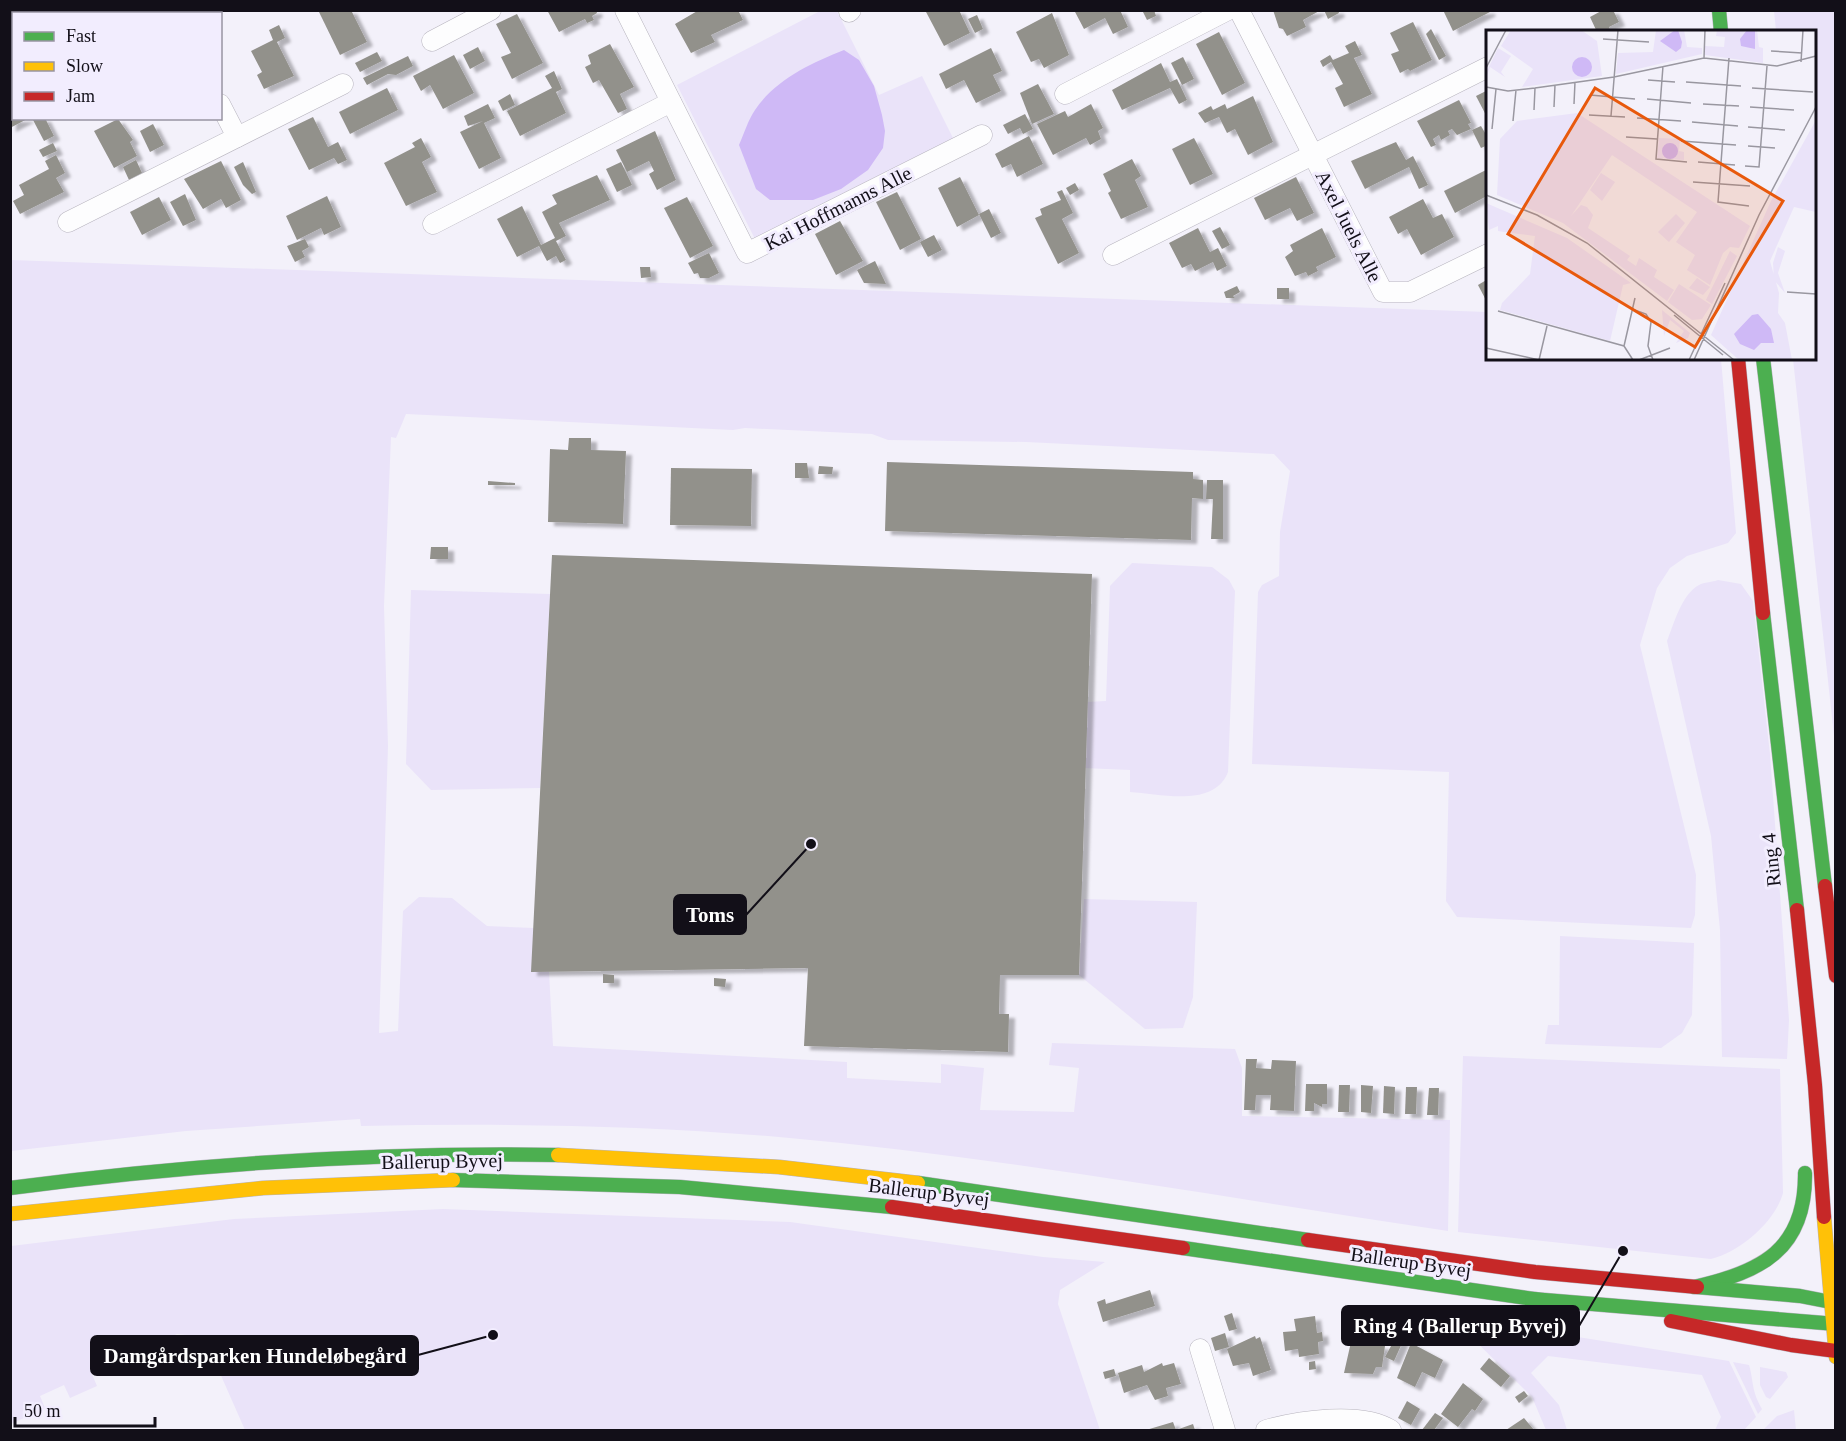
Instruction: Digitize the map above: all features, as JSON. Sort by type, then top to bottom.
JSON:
[{"type":"main road","points":[[1719,10],[1721,30]]},
{"type":"main road","name":"Ring 4","points":[[1738,360],[1755,552],[1811,1047],[1836,1358]]},
{"type":"main road","points":[[1763,360],[1836,976]]},
{"type":"main road","points":[[1811,1047],[1829,1101],[1834,1153]]},
{"type":"main road","points":[[1694,1287],[1719,1282],[1747,1270],[1762,1262],[1788,1238],[1803,1211],[1804,1156],[1816,1103]]},
{"type":"main road","name":"Ballerup Byvej","points":[[10,1188],[204,1166],[361,1156],[518,1155],[695,1161],[873,1177],[1449,1261],[1800,1296],[1833,1305]]},
{"type":"main road","name":"Ballerup Byvej","points":[[10,1214],[190,1193],[364,1182],[518,1179],[693,1187],[950,1213],[1532,1299],[1835,1351]]},
{"type":"main road","points":[[1532,1299],[1834,1325]]},
{"type":"street","points":[[432,41],[491,10]]},
{"type":"street","name":"Kai Hoffmanns Alle","points":[[625,10],[747,253],[982,135]]},
{"type":"street","points":[[1065,94],[1228,10]]},
{"type":"street","name":"Axel Juels Alle","points":[[1239,10],[1383,292],[1410,292],[1486,255]]},
{"type":"street","name":"Axel Juels Alle","points":[[1113,255],[1486,68]]},
{"type":"street","points":[[68,222],[343,84]]},
{"type":"street","points":[[433,224],[671,102]]},
{"type":"street","points":[[222,108],[237,137]]},
{"type":"street","points":[[1200,1349],[1226,1431]]},
{"type":"street","points":[[1266,1431],[1299,1421],[1350,1420],[1391,1431]]},
{"type":"shaded area","points":[[820,11],[837,11],[879,95],[922,76],[953,138],[755,239],[677,85]]},
{"type":"shaded area","points":[[1774,11],[1835,11],[1835,745],[1793,360],[1816,360],[1816,30],[1776,30]]},
{"type":"shaded area","points":[[844,50],[859,60],[874,86],[885,131],[883,148],[868,170],[841,189],[813,200],[770,200],[756,189],[739,145],[750,118],[763,99],[783,81]]},
{"type":"shaded area","points":[[11,260],[1486,312],[1486,360],[1721,360],[1736,533],[1728,543],[1687,556],[1670,568],[1657,588],[1640,645],[1696,875],[1695,915],[1691,928],[1457,917],[1446,901],[1449,772],[1252,764],[1258,592],[1262,585],[1279,576],[1280,532],[1290,471],[1274,454],[1026,442],[888,440],[872,434],[745,428],[733,430],[406,414],[396,438],[391,437],[384,606],[388,746],[379,1033],[398,1031],[403,911],[419,897],[452,898],[487,926],[534,928],[549,972],[553,1046],[847,1062],[847,1078],[941,1083],[941,1064],[984,1068],[980,1110],[1074,1112],[1079,1068],[1049,1065],[1052,1043],[1235,1049],[1242,1068],[1242,1116],[1450,1120],[1448,1231],[947,1155],[779,1137],[623,1127],[361,1126],[360,1119],[186,1131],[11,1151]]},
{"type":"shaded area","points":[[1132,563],[1212,567],[1229,580],[1235,591],[1228,772],[1221,783],[1211,791],[1199,795],[1171,796],[1130,792],[1130,770],[1083,768],[1086,702],[1106,701],[1110,586]]},
{"type":"shaded area","points":[[1718,580],[1741,584],[1753,601],[1770,754],[1789,1020],[1787,1059],[1722,1057],[1720,930],[1711,836],[1667,641],[1687,596],[1699,585]]},
{"type":"shaded area","points":[[411,590],[550,594],[540,788],[431,790],[406,764]]},
{"type":"shaded area","points":[[1084,899],[1197,902],[1193,997],[1183,1028],[1145,1029],[1079,975]]},
{"type":"shaded area","points":[[1560,936],[1694,943],[1692,1015],[1682,1033],[1661,1048],[1545,1044],[1548,1025],[1559,1025]]},
{"type":"shaded area","points":[[1463,1056],[1780,1069],[1783,1193],[1779,1204],[1764,1225],[1744,1243],[1711,1259],[1458,1232]]},
{"type":"shaded area","points":[[443,1209],[790,1222],[1043,1257],[1105,1262],[1060,1290],[1058,1304],[1100,1430],[245,1430],[204,1337],[177,1334],[91,1372],[97,1386],[70,1398],[64,1385],[40,1396],[45,1408],[11,1424],[11,1246],[234,1219]]},
{"type":"shaded area","points":[[1451,1317],[1729,1361],[1756,1417],[1744,1430],[1715,1430],[1721,1417],[1702,1375],[1548,1356],[1531,1373],[1559,1405],[1567,1430],[1546,1430],[1532,1397]]},
{"type":"shaded area","points":[[1733,1362],[1749,1365],[1754,1391],[1762,1409],[1758,1414]]},
{"type":"shaded area","points":[[1760,1367],[1786,1372],[1788,1377],[1770,1399],[1766,1397],[1760,1385]]},
{"type":"shaded area","points":[[1794,1410],[1796,1430],[1763,1430],[1777,1416]]},
{"type":"building","points":[[10,10],[29,10],[30,12],[12,12],[10,17]]},
{"type":"building","points":[[322,10],[351,10],[367,42],[340,55],[319,12]]},
{"type":"building","points":[[547,10],[596,10],[597,13],[592,16],[594,20],[587,23],[585,19],[559,32]]},
{"type":"building","points":[[699,10],[738,10],[743,20],[711,35],[715,42],[691,53],[675,24]]},
{"type":"building","points":[[925,10],[959,10],[970,33],[944,46]]},
{"type":"building","points":[[1074,10],[1120,10],[1128,27],[1113,34],[1105,18],[1084,29]]},
{"type":"building","points":[[1142,10],[1154,10],[1156,16],[1147,20]]},
{"type":"building","points":[[1273,10],[1321,10],[1303,20],[1306,27],[1287,36],[1283,29],[1279,28]]},
{"type":"building","points":[[1324,10],[1338,10],[1339,13],[1328,19]]},
{"type":"building","points":[[1443,10],[1489,10],[1490,12],[1453,31]]},
{"type":"building","points":[[1603,10],[1613,10],[1619,22],[1609,27],[1610,30],[1596,30],[1590,17]]},
{"type":"building","points":[[1052,13],[1069,55],[1044,68],[1039,59],[1031,62],[1016,32]]},
{"type":"building","points":[[517,14],[543,63],[512,79],[501,57],[511,53],[496,24]]},
{"type":"building","points":[[977,15],[983,29],[975,33],[968,19]]},
{"type":"building","points":[[1413,22],[1432,60],[1410,71],[1408,69],[1400,73],[1391,54],[1399,51],[1390,33]]},
{"type":"building","points":[[279,25],[285,38],[277,42],[294,76],[264,89],[257,75],[262,72],[251,51],[273,40],[269,30]]},
{"type":"building","points":[[1431,29],[1446,56],[1439,60],[1426,34]]},
{"type":"building","points":[[1219,32],[1245,83],[1222,95],[1196,44]]},
{"type":"building","points":[[1355,41],[1362,55],[1354,58],[1372,94],[1344,107],[1335,88],[1343,84],[1331,62],[1323,67],[1320,61],[1330,55],[1333,60],[1349,53],[1345,46]]},
{"type":"building","points":[[610,44],[634,87],[620,94],[627,109],[618,113],[599,80],[593,83],[585,67],[591,64],[588,55]]},
{"type":"building","points":[[478,47],[485,61],[470,69],[463,55]]},
{"type":"building","points":[[991,48],[1002,71],[993,75],[1001,91],[976,103],[964,80],[946,89],[939,74]]},
{"type":"building","points":[[377,52],[382,61],[360,72],[355,63]]},
{"type":"building","points":[[454,55],[474,93],[443,109],[430,85],[421,91],[413,76]]},
{"type":"building","points":[[408,56],[413,66],[396,75],[388,74],[367,85],[363,78]]},
{"type":"building","points":[[1183,57],[1194,79],[1182,85],[1171,63]]},
{"type":"building","points":[[1161,63],[1170,82],[1177,79],[1187,100],[1179,104],[1170,88],[1122,110],[1112,90]]},
{"type":"building","points":[[554,71],[562,89],[556,92],[566,113],[520,136],[507,111],[552,88],[545,76]]},
{"type":"building","points":[[1038,84],[1054,114],[1032,124],[1020,93]]},
{"type":"building","points":[[387,88],[398,110],[350,134],[339,112]]},
{"type":"building","points":[[1486,91],[1486,115],[1476,96]]},
{"type":"building","points":[[510,94],[515,105],[503,111],[498,101]]},
{"type":"building","points":[[1253,96],[1273,142],[1248,155],[1235,129],[1227,133],[1219,117],[1205,123],[1198,113],[1211,106],[1213,110],[1225,104],[1227,109]]},
{"type":"building","points":[[10,98],[12,98],[12,120],[25,120],[10,128]]},
{"type":"building","points":[[1459,100],[1471,123],[1468,124],[1471,129],[1457,135],[1452,129],[1448,131],[1450,135],[1441,140],[1439,135],[1433,139],[1436,145],[1431,147],[1417,121]]},
{"type":"building","points":[[488,104],[495,118],[484,123],[501,158],[479,169],[460,132],[483,121],[468,126],[464,116]]},
{"type":"building","points":[[1091,104],[1103,128],[1098,131],[1101,139],[1090,145],[1086,138],[1053,155],[1037,124],[1065,111],[1068,117]]},
{"type":"building","points":[[1025,114],[1033,129],[1023,134],[1020,128],[1008,134],[1003,125]]},
{"type":"building","points":[[313,117],[328,147],[338,142],[347,160],[338,164],[334,158],[309,170],[288,129]]},
{"type":"building","points":[[33,120],[46,120],[54,136],[44,141]]},
{"type":"building","points":[[119,120],[133,140],[130,142],[137,156],[114,168],[94,131]]},
{"type":"building","points":[[153,124],[164,145],[150,152],[140,131]]},
{"type":"building","points":[[1481,126],[1486,135],[1486,146],[1481,148],[1472,130]]},
{"type":"building","points":[[655,131],[676,180],[657,190],[649,174],[654,171],[649,161],[627,172],[616,150]]},
{"type":"building","points":[[1029,136],[1043,164],[1017,177],[1011,164],[1002,168],[995,154]]},
{"type":"building","points":[[421,138],[431,157],[422,162],[437,192],[406,206],[384,163],[415,147],[412,143]]},
{"type":"building","points":[[1194,138],[1213,174],[1190,185],[1172,149]]},
{"type":"building","points":[[1396,142],[1406,160],[1413,156],[1428,185],[1419,189],[1409,167],[1365,189],[1351,161]]},
{"type":"building","points":[[53,143],[57,151],[43,157],[39,150]]},
{"type":"building","points":[[56,155],[65,173],[56,178],[64,192],[20,214],[13,201],[24,195],[19,185],[49,169],[45,161]]},
{"type":"building","points":[[1132,159],[1141,176],[1135,180],[1148,207],[1121,219],[1108,193],[1111,191],[1103,174]]},
{"type":"building","points":[[136,160],[142,173],[129,180],[123,167]]},
{"type":"building","points":[[221,161],[241,200],[226,208],[221,199],[203,209],[184,179]]},
{"type":"building","points":[[243,162],[256,192],[252,194],[243,185],[234,167]]},
{"type":"building","points":[[621,162],[632,185],[617,192],[606,169]]},
{"type":"building","points":[[1486,170],[1486,199],[1485,197],[1455,213],[1444,191]]},
{"type":"building","points":[[597,175],[610,200],[559,223],[566,236],[556,241],[566,260],[560,263],[556,256],[547,261],[539,246],[517,257],[497,219],[522,206],[541,245],[555,238],[542,212],[557,204],[552,195]]},
{"type":"building","points":[[960,177],[979,215],[957,227],[938,188]]},
{"type":"building","points":[[1296,177],[1314,213],[1297,221],[1290,208],[1265,220],[1254,198]]},
{"type":"building","points":[[1075,183],[1079,190],[1070,195],[1066,188]]},
{"type":"building","points":[[1062,190],[1073,213],[1062,219],[1079,253],[1058,264],[1035,218],[1042,215],[1040,209],[1061,200],[1057,192]]},
{"type":"building","points":[[897,192],[921,239],[900,250],[876,202]]},
{"type":"building","points":[[185,194],[196,220],[183,226],[170,202]]},
{"type":"building","points":[[327,196],[341,227],[324,235],[321,228],[297,240],[286,216]]},
{"type":"building","points":[[159,197],[171,220],[142,235],[130,212]]},
{"type":"building","points":[[687,197],[713,246],[690,258],[664,208]]},
{"type":"building","points":[[1423,199],[1433,218],[1442,214],[1454,237],[1421,255],[1407,229],[1398,234],[1389,217]]},
{"type":"building","points":[[989,209],[1001,233],[991,238],[979,214]]},
{"type":"building","points":[[840,221],[863,261],[836,275],[815,234]]},
{"type":"building","points":[[1220,227],[1230,245],[1222,249],[1212,231]]},
{"type":"building","points":[[1198,228],[1210,252],[1218,248],[1227,266],[1217,271],[1213,262],[1195,271],[1191,264],[1182,268],[1169,243]]},
{"type":"building","points":[[1322,228],[1336,257],[1316,267],[1318,271],[1308,276],[1306,272],[1295,276],[1285,257],[1293,251],[1290,245]]},
{"type":"building","points":[[934,235],[942,250],[928,257],[920,242]]},
{"type":"building","points":[[305,239],[309,247],[302,251],[305,257],[295,262],[287,246]]},
{"type":"building","points":[[709,253],[719,273],[709,278],[700,278],[698,273],[694,274],[688,263]]},
{"type":"building","points":[[875,261],[886,284],[864,283],[857,270]]},
{"type":"building","points":[[640,267],[650,267],[651,277],[641,278]]},
{"type":"building","points":[[1486,280],[1486,300],[1478,285]]},
{"type":"building","points":[[1237,286],[1240,292],[1233,296],[1235,298],[1226,298],[1224,292]]},
{"type":"building","points":[[1277,288],[1289,288],[1289,299],[1277,299]]},
{"type":"building","points":[[569,438],[591,438],[591,450],[626,451],[623,524],[548,522],[550,449],[568,450]]},
{"type":"building","points":[[887,462],[1193,472],[1193,479],[1203,480],[1203,499],[1192,498],[1191,540],[885,531]]},
{"type":"building","points":[[795,463],[807,463],[809,478],[795,478]]},
{"type":"building","points":[[819,466],[833,467],[832,474],[818,474]]},
{"type":"building","points":[[671,468],[752,469],[751,526],[670,525]]},
{"type":"building","points":[[1207,480],[1223,480],[1223,539],[1211,539],[1213,499],[1206,499]]},
{"type":"building","points":[[488,481],[515,483],[515,485],[488,485]]},
{"type":"building","points":[[431,547],[448,547],[448,559],[430,559]]},
{"type":"building","points":[[552,555],[1092,574],[1079,975],[1000,975],[999,1014],[1009,1014],[1008,1052],[804,1046],[808,968],[531,972]]},
{"type":"building","points":[[603,974],[614,975],[614,983],[603,983]]},
{"type":"building","points":[[714,978],[726,979],[725,987],[714,986]]},
{"type":"building","points":[[1246,1059],[1257,1059],[1256,1068],[1271,1069],[1272,1060],[1296,1061],[1294,1111],[1270,1110],[1271,1095],[1256,1095],[1255,1110],[1244,1110]]},
{"type":"building","points":[[1306,1084],[1327,1084],[1327,1104],[1322,1104],[1322,1107],[1314,1103],[1314,1111],[1305,1111]]},
{"type":"building","points":[[1339,1085],[1350,1085],[1349,1112],[1338,1112]]},
{"type":"building","points":[[1361,1085],[1373,1086],[1371,1113],[1361,1112]]},
{"type":"building","points":[[1384,1086],[1395,1087],[1394,1114],[1383,1113]]},
{"type":"building","points":[[1406,1087],[1417,1087],[1416,1114],[1405,1114]]},
{"type":"building","points":[[1429,1088],[1439,1088],[1438,1115],[1427,1115]]},
{"type":"building","points":[[1150,1290],[1155,1306],[1103,1322],[1097,1302],[1105,1299],[1106,1304]]},
{"type":"building","points":[[1232,1313],[1237,1329],[1229,1331],[1224,1316]]},
{"type":"building","points":[[1315,1316],[1317,1333],[1322,1332],[1323,1341],[1318,1342],[1319,1354],[1299,1357],[1298,1349],[1285,1351],[1283,1332],[1296,1331],[1294,1319]]},
{"type":"building","points":[[1225,1333],[1229,1347],[1215,1351],[1211,1338]]},
{"type":"building","points":[[1255,1336],[1256,1339],[1260,1337],[1271,1370],[1253,1376],[1249,1363],[1233,1366],[1227,1349]]},
{"type":"building","points":[[1396,1337],[1403,1341],[1394,1361],[1385,1357]]},
{"type":"building","points":[[1351,1342],[1385,1346],[1382,1367],[1376,1367],[1373,1374],[1344,1373]]},
{"type":"building","points":[[1411,1343],[1443,1360],[1435,1378],[1422,1372],[1415,1387],[1397,1378]]},
{"type":"building","points":[[1489,1358],[1510,1376],[1501,1387],[1480,1369]]},
{"type":"building","points":[[1315,1361],[1316,1369],[1309,1370],[1309,1362]]},
{"type":"building","points":[[1162,1363],[1163,1366],[1174,1363],[1181,1384],[1166,1388],[1168,1396],[1155,1400],[1147,1385],[1124,1393],[1118,1373],[1142,1365],[1144,1372]]},
{"type":"building","points":[[1114,1369],[1116,1376],[1105,1379],[1103,1372]]},
{"type":"building","points":[[1463,1383],[1483,1399],[1475,1411],[1472,1409],[1458,1427],[1441,1414]]},
{"type":"building","points":[[1524,1391],[1528,1396],[1519,1403],[1515,1397]]},
{"type":"building","points":[[1407,1401],[1420,1409],[1411,1425],[1398,1418]]},
{"type":"building","points":[[1435,1413],[1443,1418],[1434,1430],[1422,1430]]},
{"type":"building","points":[[1524,1418],[1534,1430],[1506,1430]]},
{"type":"building","points":[[1173,1422],[1176,1430],[1146,1430]]},
{"type":"building","points":[[1193,1424],[1195,1430],[1176,1430]]},
{"type":"traffic: fast","points":[[1719,10],[1721,30]]},
{"type":"traffic: fast","points":[[1763,360],[1825,886]]},
{"type":"traffic: fast","points":[[1763,613],[1797,910]]},
{"type":"traffic: fast","points":[[10,1188],[147,1172],[283,1161],[420,1156],[558,1155]]},
{"type":"traffic: fast","points":[[1694,1287],[1740,1274],[1775,1253],[1788,1239],[1798,1221],[1805,1173]]},
{"type":"traffic: fast","points":[[453,1180],[680,1187],[892,1207]]},
{"type":"traffic: fast","points":[[918,1183],[1308,1240]]},
{"type":"traffic: fast","points":[[1183,1248],[1554,1302]]},
{"type":"traffic: fast","points":[[1697,1287],[1800,1296],[1836,1303]]},
{"type":"traffic: fast","points":[[1532,1299],[1836,1324]]},
{"type":"traffic: slow","points":[[558,1155],[779,1167],[918,1183]]},
{"type":"traffic: slow","points":[[10,1214],[263,1188],[453,1180]]},
{"type":"traffic: slow","points":[[1824,1217],[1836,1357]]},
{"type":"traffic: jam","points":[[1738,360],[1763,613]]},
{"type":"traffic: jam","points":[[1825,886],[1836,976]]},
{"type":"traffic: jam","points":[[1797,910],[1815,1085],[1824,1217]]},
{"type":"traffic: jam","points":[[892,1207],[1183,1248]]},
{"type":"traffic: jam","points":[[1308,1240],[1535,1272],[1697,1287]]},
{"type":"traffic: jam","points":[[1671,1321],[1791,1345],[1836,1351]]},
{"type":"place","name":"Toms","points":[[811,844]]},
{"type":"place","name":"Ring 4 (Ballerup Byvej)","points":[[1623,1251]]},
{"type":"place","name":"Damgårdsparken Hundeløbegård","points":[[493,1335]]}]
